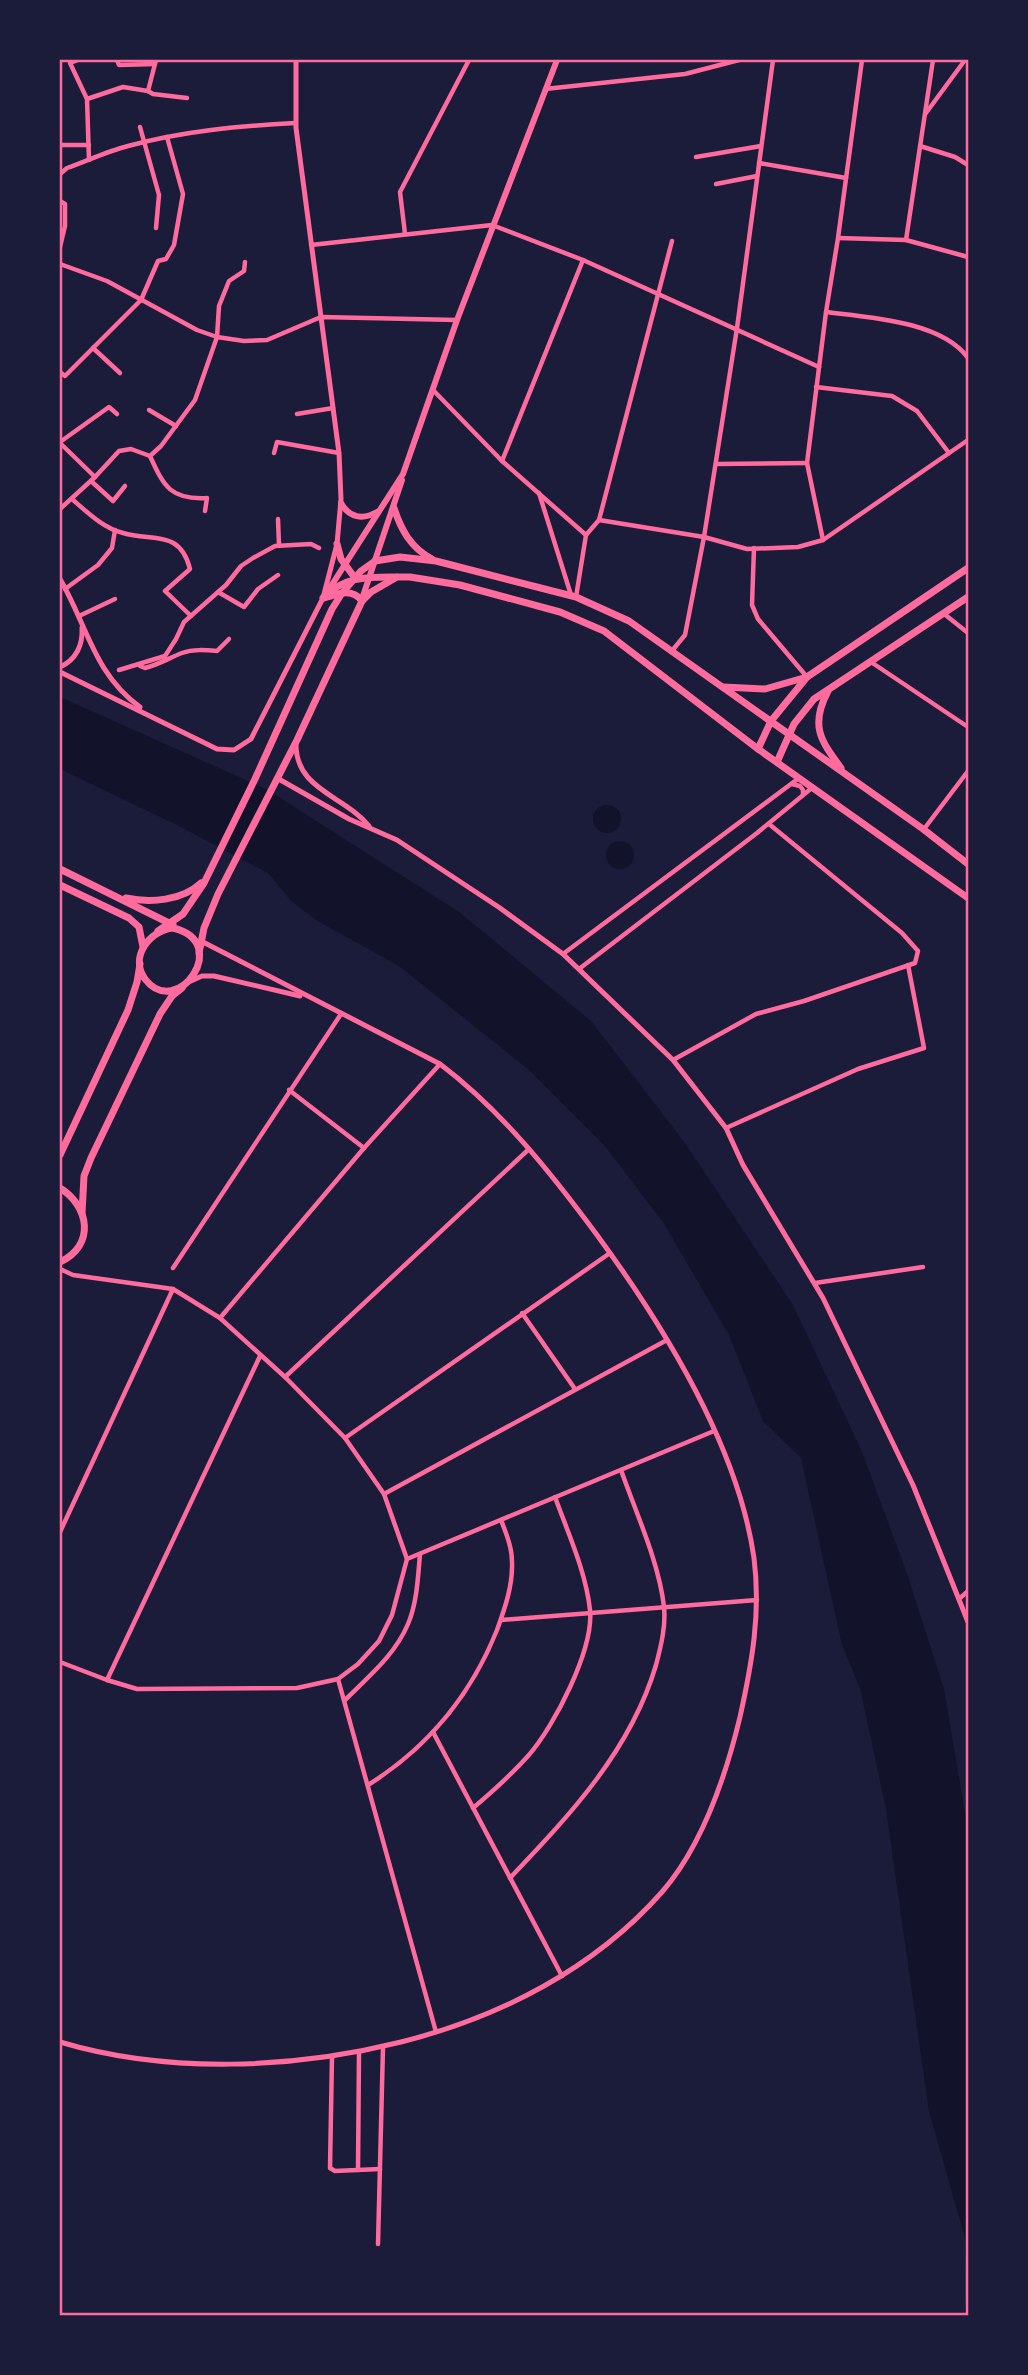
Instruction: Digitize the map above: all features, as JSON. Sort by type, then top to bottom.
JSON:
[{"type":"main road","points":[[82,1213],[84,1176],[91,1158],[160,1014],[172,996],[189,982],[197,967],[200,941],[208,917],[297,740],[362,601],[432,389],[492,225],[557,60]]},
{"type":"main road","points":[[323,598],[403,474]]},
{"type":"main road","points":[[341,503],[344,510],[356,517],[379,511]]},
{"type":"main road","points":[[394,508],[408,540],[436,561]]},
{"type":"main road","points":[[337,544],[344,565],[355,578]]},
{"type":"main road","points":[[323,598],[332,589],[355,578],[376,562],[400,557],[436,561],[574,597],[629,621],[789,733],[968,864]]},
{"type":"main road","points":[[758,749],[771,721],[807,677],[968,568]]},
{"type":"main road","points":[[142,952],[148,940],[183,914],[211,870],[332,609],[355,578],[370,577],[411,577],[460,585],[560,612],[604,631],[758,749],[968,898]]},
{"type":"main road","points":[[362,601],[371,592],[397,578]]},
{"type":"main road","points":[[323,598],[355,593],[362,601]]},
{"type":"main road","points":[[777,762],[789,733],[814,699],[968,597]]},
{"type":"main road","points":[[719,686],[765,689],[807,677]]},
{"type":"main road","points":[[830,687],[820,708],[818,726],[825,747],[843,772]]},
{"type":"main road","points":[[60,869],[183,930],[196,942],[200,953]]},
{"type":"main road","points":[[114,895],[137,900],[176,897],[199,885],[211,870]]},
{"type":"main road","points":[[60,884],[129,918],[139,926],[142,933],[137,982],[128,1010],[60,1155]]},
{"type":"main road","points":[[158,931],[173,928],[183,930]]},
{"type":"main road","points":[[140,964],[142,974],[155,988],[164,991],[182,988]]},
{"type":"main road","points":[[60,1188],[72,1196],[85,1221],[80,1242],[67,1258],[60,1262]]},
{"type":"street","points":[[78,60],[70,63],[87,99],[89,160]]},
{"type":"street","points":[[117,60],[119,65],[155,62],[148,91]]},
{"type":"street","points":[[82,624],[79,650],[60,669],[156,720],[226,751],[242,747],[251,739],[323,598],[337,544],[341,503],[339,453],[295,123],[296,60]]},
{"type":"street","points":[[405,234],[400,192],[469,60]]},
{"type":"street","points":[[545,89],[685,74],[739,60]]},
{"type":"street","points":[[671,652],[685,635],[704,537],[737,328],[773,60]]},
{"type":"street","points":[[822,540],[807,463],[825,312],[838,238],[862,60]]},
{"type":"street","points":[[906,240],[933,60]]},
{"type":"street","points":[[925,114],[965,60]]},
{"type":"street","points":[[87,99],[123,87],[187,98]]},
{"type":"street","points":[[60,174],[67,168],[89,160],[166,137],[238,126],[295,123]]},
{"type":"street","points":[[140,127],[159,195],[156,228]]},
{"type":"street","points":[[60,372],[65,376],[142,298],[158,261],[166,259],[174,245],[183,194],[166,137]]},
{"type":"street","points":[[60,145],[89,145]]},
{"type":"street","points":[[696,157],[761,146]]},
{"type":"street","points":[[920,146],[968,164]]},
{"type":"street","points":[[759,163],[846,178]]},
{"type":"street","points":[[716,184],[757,176]]},
{"type":"street","points":[[60,201],[65,204],[65,226],[60,247]]},
{"type":"street","points":[[311,245],[492,225],[583,260],[818,367]]},
{"type":"street","points":[[838,238],[906,240],[968,257]]},
{"type":"street","points":[[574,597],[586,535],[599,520],[671,241]]},
{"type":"street","points":[[502,461],[583,260]]},
{"type":"street","points":[[150,456],[195,400],[217,337],[219,306],[229,281],[244,271],[245,262]]},
{"type":"street","points":[[60,264],[107,281],[165,313],[217,337],[244,341],[267,340],[321,317],[457,320]]},
{"type":"street","points":[[825,312],[891,319],[935,334],[963,350],[968,358]]},
{"type":"street","points":[[93,348],[120,373]]},
{"type":"street","points":[[816,387],[891,396],[917,411],[949,453]]},
{"type":"street","points":[[432,389],[502,461],[586,535]]},
{"type":"street","points":[[117,414],[109,407],[60,442],[113,501],[125,486]]},
{"type":"street","points":[[297,414],[333,408]]},
{"type":"street","points":[[149,410],[176,426]]},
{"type":"street","points":[[599,520],[704,537],[747,549],[797,547],[822,540],[968,440]]},
{"type":"street","points":[[274,453],[277,442],[339,453]]},
{"type":"street","points":[[60,509],[119,451],[131,449],[150,456],[163,484],[177,495],[190,499],[208,498],[205,511]]},
{"type":"street","points":[[716,464],[807,463]]},
{"type":"street","points":[[538,492],[574,597]]},
{"type":"street","points":[[72,499],[115,530],[165,538],[182,548],[190,569],[165,591],[191,616]]},
{"type":"street","points":[[278,519],[279,545]]},
{"type":"street","points":[[65,589],[98,565],[113,548],[115,530]]},
{"type":"street","points":[[119,670],[165,656],[184,622],[218,592],[241,566],[253,558],[279,545],[311,544],[319,548]]},
{"type":"street","points":[[754,548],[752,606],[758,619],[807,677]]},
{"type":"street","points":[[218,592],[244,607],[258,589],[278,575]]},
{"type":"street","points":[[60,579],[95,654],[116,688],[156,720]]},
{"type":"street","points":[[79,616],[115,599]]},
{"type":"street","points":[[943,613],[968,633]]},
{"type":"street","points":[[140,665],[145,668],[195,650],[217,651],[229,639]]},
{"type":"street","points":[[871,662],[968,727]]},
{"type":"street","points":[[297,740],[296,752],[304,775],[358,814],[371,828]]},
{"type":"street","points":[[923,830],[968,771]]},
{"type":"street","points":[[276,778],[338,813],[397,840],[500,908],[563,954],[673,1060],[726,1128],[743,1165],[815,1283],[913,1485],[968,1622]]},
{"type":"street","points":[[563,954],[800,778]]},
{"type":"street","points":[[791,784],[800,786],[803,790],[802,796]]},
{"type":"street","points":[[579,969],[769,824],[813,787]]},
{"type":"street","points":[[673,1060],[756,1014],[915,963],[918,951],[907,938],[769,824]]},
{"type":"street","points":[[60,2043],[112,2055],[181,2063],[250,2062],[359,2053],[436,2033],[498,2010],[563,1976],[638,1917],[664,1890],[688,1854],[727,1766],[750,1674],[756,1636],[758,1600],[747,1525],[714,1431],[667,1340],[610,1253],[552,1174],[464,1082],[440,1064],[190,935]]},
{"type":"street","points":[[726,1128],[858,1069],[924,1048],[908,965]]},
{"type":"street","points":[[189,982],[202,976],[214,976],[310,998]]},
{"type":"street","points":[[173,1268],[341,1014]]},
{"type":"street","points":[[220,1318],[364,1148],[440,1064]]},
{"type":"street","points":[[289,1090],[364,1148]]},
{"type":"street","points":[[285,1377],[529,1149]]},
{"type":"street","points":[[345,1438],[610,1253]]},
{"type":"street","points":[[815,1283],[923,1267]]},
{"type":"street","points":[[60,1269],[73,1275],[173,1289],[220,1318],[285,1377],[345,1438],[384,1494],[407,1559],[392,1615],[379,1641],[358,1664],[338,1679],[297,1688],[137,1689],[60,1662]]},
{"type":"street","points":[[60,1532],[173,1289]]},
{"type":"street","points":[[522,1312],[575,1389]]},
{"type":"street","points":[[384,1494],[667,1340]]},
{"type":"street","points":[[107,1680],[260,1356]]},
{"type":"street","points":[[407,1559],[714,1431]]},
{"type":"street","points":[[510,1878],[584,1798],[620,1743],[650,1682],[661,1645],[664,1607],[657,1572],[621,1470]]},
{"type":"street","points":[[473,1808],[529,1755],[550,1726],[586,1645],[591,1614],[588,1594],[555,1497]]},
{"type":"street","points":[[368,1785],[394,1769],[433,1732],[473,1681],[488,1651],[508,1595],[512,1559],[501,1520]]},
{"type":"street","points":[[344,1700],[384,1661],[408,1624],[416,1591],[419,1554]]},
{"type":"street","points":[[959,1599],[968,1591]]},
{"type":"street","points":[[500,1620],[758,1600]]},
{"type":"street","points":[[338,1679],[436,2033]]},
{"type":"street","points":[[433,1732],[563,1976]]},
{"type":"street","points":[[378,2244],[383,2047]]},
{"type":"street","points":[[358,2170],[359,2053]]},
{"type":"street","points":[[332,2056],[330,2168],[335,2171],[380,2169]]},
{"type":"shaded area","points":[[60,697],[266,789],[459,912],[591,1021],[685,1143],[793,1305],[862,1452],[906,1571],[944,1689],[968,1831],[968,2315],[964,2315],[967,2294],[965,2238],[929,2111],[886,1809],[860,1688],[842,1645],[801,1458],[763,1421],[729,1335],[663,1222],[604,1145],[529,1070],[399,966],[316,920],[291,901],[268,873],[177,825],[60,769]]},
{"type":"shaded area","points":[[607,805],[617,809],[621,819],[617,829],[607,833],[597,829],[593,819],[597,809]]},
{"type":"shaded area","points":[[620,841],[630,845],[634,855],[630,865],[620,869],[610,865],[606,855],[610,845]]}]
